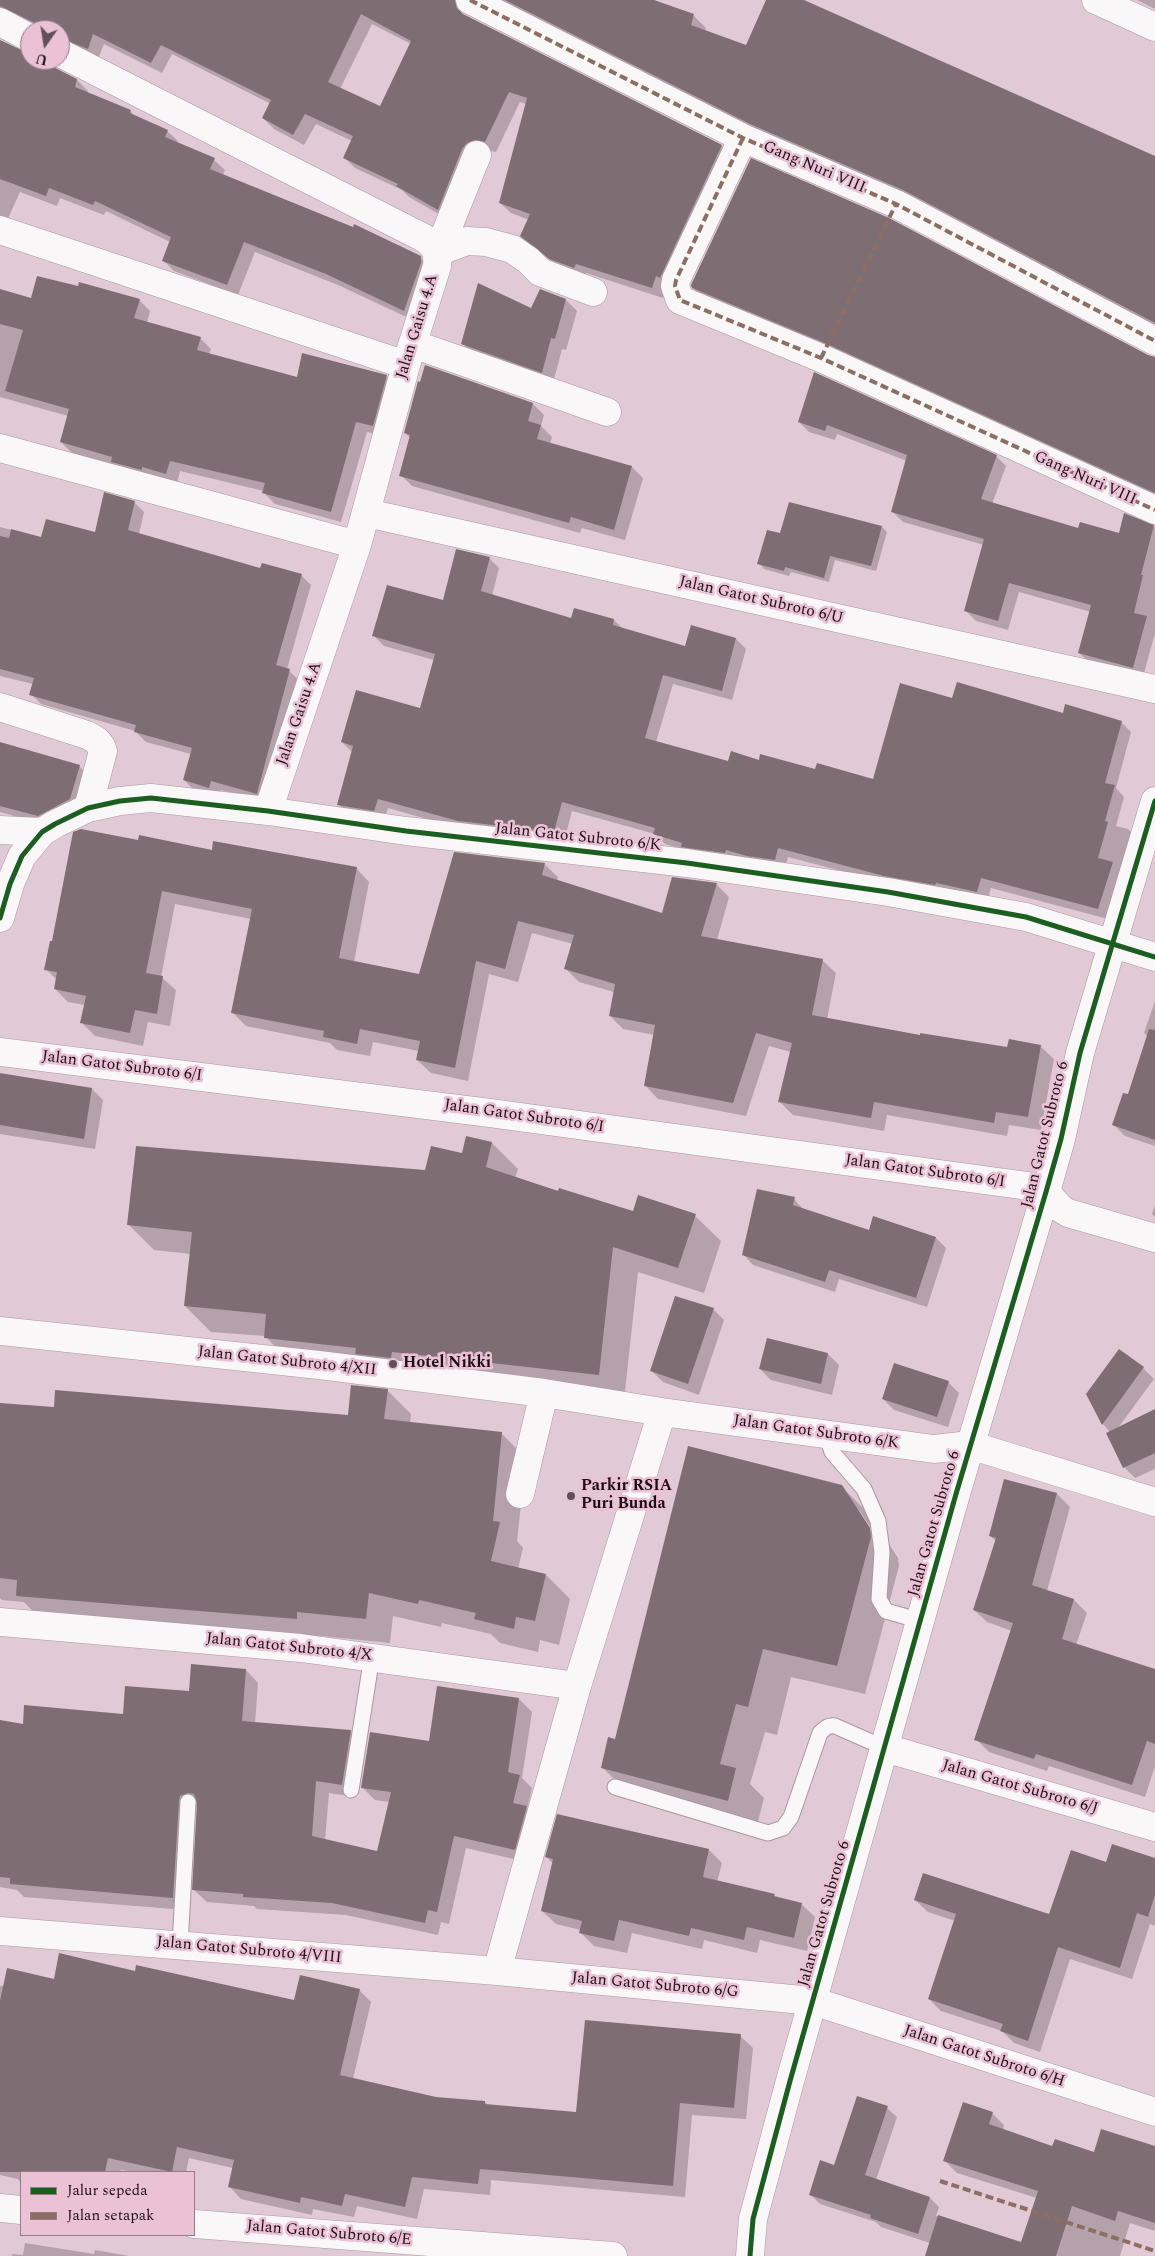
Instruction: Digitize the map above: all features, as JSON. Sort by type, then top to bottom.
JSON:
[{"type":"street","name":"Gang Nuri VIII","points":[[470,0],[743,138],[896,204],[1155,341]]},
{"type":"street","points":[[1096,0],[1155,27]]},
{"type":"street","points":[[0,22],[20,33]]},
{"type":"street","name":"Jalan Gaisu 4.A","points":[[70,58],[424,238],[438,252],[437,266],[410,355],[367,513],[268,811]]},
{"type":"street","name":"Gang Nuri VIII","points":[[743,138],[676,280],[675,286],[680,300],[821,358],[988,436],[1155,510]]},
{"type":"street","points":[[438,252],[477,155]]},
{"type":"street","points":[[0,230],[410,355],[607,412]]},
{"type":"street","points":[[438,252],[467,241],[486,242],[512,249],[528,260],[540,272],[593,292]]},
{"type":"street","points":[[0,448],[357,545]]},
{"type":"street","name":"Jalan Gatot Subroto 6/U","points":[[367,513],[1155,689]]},
{"type":"street","points":[[0,707],[87,735],[101,745],[103,751],[88,808]]},
{"type":"street","name":"Jalan Gatot Subroto 6/K","points":[[42,832],[88,808],[120,801],[152,798],[268,811],[406,831],[688,863],[888,892],[1026,917],[1155,957]]},
{"type":"street","name":"Jalan Gatot Subroto 6","points":[[750,2256],[753,2218],[813,2001],[970,1445],[1061,1139],[1080,1053],[1111,943],[1155,801]]},
{"type":"street","points":[[0,830],[42,832]]},
{"type":"street","points":[[0,918],[10,884],[22,856],[42,832]]},
{"type":"street","name":"Jalan Gatot Subroto 6/I","points":[[0,1052],[510,1115],[1028,1186],[1046,1192]]},
{"type":"street","points":[[1046,1192],[1060,1208],[1068,1213],[1155,1238]]},
{"type":"street","name":"Jalan Gatot Subroto 4/XII","points":[[0,1332],[319,1365],[544,1393],[662,1412]]},
{"type":"street","points":[[520,1494],[544,1393]]},
{"type":"street","points":[[497,1971],[578,1686],[662,1412]]},
{"type":"street","name":"Jalan Gatot Subroto 6/K","points":[[662,1412],[934,1449],[970,1445]]},
{"type":"street","points":[[970,1445],[1155,1502]]},
{"type":"street","name":"Jalan Gatot Subroto 4/X","points":[[0,1622],[301,1648],[372,1656],[578,1686]]},
{"type":"street","name":"Jalan Gatot Subroto 6/J","points":[[885,1748],[1155,1828]]},
{"type":"street","name":"Jalan Gatot Subroto 4/VIII","points":[[0,1930],[497,1971]]},
{"type":"street","name":"Jalan Gatot Subroto 6/G","points":[[497,1971],[813,2001]]},
{"type":"street","name":"Jalan Gatot Subroto 6/H","points":[[813,2001],[1155,2112]]},
{"type":"street","points":[[0,2208],[20,2210]]},
{"type":"street","name":"Jalan Gatot Subroto 6/E","points":[[195,2224],[614,2256]]},
{"type":"lane","points":[[826,1434],[832,1452],[864,1489],[878,1521],[882,1552],[879,1599],[886,1610],[921,1621]]},
{"type":"lane","points":[[351,1790],[372,1656]]},
{"type":"lane","points":[[615,1787],[768,1833],[783,1828],[791,1817],[820,1733],[825,1728],[836,1726],[885,1748]]},
{"type":"lane","points":[[180,1946],[188,1802]]},
{"type":"building","points":[[0,0],[455,0],[457,8],[463,14],[722,145],[660,278],[656,276],[652,288],[576,264],[574,268],[549,259],[520,236],[530,214],[499,203],[527,98],[509,92],[485,142],[475,140],[467,143],[462,149],[438,210],[396,186],[398,184],[343,158],[353,136],[305,114],[293,135],[262,118],[271,100],[161,45],[151,63],[93,34],[88,49],[70,42],[70,20],[29,20],[0,6]],"holes":[[[361,14],[411,41],[380,106],[328,82]]]},
{"type":"building","points":[[505,0],[654,0],[694,14],[691,25],[746,45],[766,0],[804,0],[1155,156],[1155,323],[903,190],[750,124]]},
{"type":"building","points":[[0,40],[20,49],[20,70],[59,70],[77,79],[75,87],[131,110],[130,113],[168,130],[165,137],[215,158],[210,169],[353,227],[354,224],[421,256],[421,263],[404,311],[326,274],[244,242],[227,285],[162,261],[171,237],[95,201],[93,205],[49,188],[46,196],[0,179]]},
{"type":"building","points":[[751,158],[889,218],[1155,357],[1155,493],[827,344],[692,288],[691,285]]},
{"type":"building","points":[[37,276],[78,286],[79,282],[140,299],[134,318],[201,337],[197,350],[297,377],[302,353],[387,375],[373,426],[356,422],[331,512],[262,493],[265,483],[170,461],[166,474],[142,467],[142,470],[111,462],[112,457],[60,442],[69,409],[5,391],[23,330],[0,324],[0,289],[31,298]]},
{"type":"building","points":[[478,283],[531,308],[540,289],[566,299],[555,339],[551,338],[542,373],[461,344]]},
{"type":"building","points":[[425,365],[533,403],[528,421],[541,425],[537,439],[632,466],[614,530],[571,517],[569,523],[399,476],[410,435],[404,433],[418,381],[420,382]]},
{"type":"building","points":[[814,372],[997,455],[981,499],[1078,528],[1080,522],[1119,533],[1124,513],[1154,525],[1141,575],[1143,575],[1134,613],[1147,616],[1133,668],[1078,653],[1091,605],[1009,583],[998,621],[964,611],[984,539],[891,512],[907,455],[827,425],[825,431],[798,422]]},
{"type":"building","points":[[104,492],[135,501],[128,530],[260,568],[262,563],[302,574],[276,665],[290,669],[257,794],[211,781],[209,788],[183,780],[192,748],[134,732],[136,725],[29,695],[34,678],[0,669],[0,536],[9,538],[11,529],[41,537],[46,519],[95,532]]},
{"type":"building","points":[[789,502],[882,526],[871,566],[830,556],[824,578],[785,567],[784,571],[757,564],[767,530],[780,533]]},
{"type":"building","points":[[456,549],[490,557],[481,591],[571,618],[574,608],[614,619],[613,625],[685,646],[691,625],[736,638],[722,691],[663,675],[645,738],[728,761],[731,751],[759,760],[760,754],[815,769],[817,763],[873,779],[900,683],[952,698],[957,682],[1063,713],[1065,704],[1122,721],[1105,783],[1115,785],[1105,821],[1108,822],[1098,858],[1113,862],[1098,909],[981,878],[977,892],[936,883],[935,885],[884,876],[778,848],[775,860],[747,856],[726,850],[725,853],[681,847],[682,843],[653,834],[655,828],[562,802],[554,832],[458,821],[378,799],[374,811],[337,805],[353,746],[341,742],[356,690],[420,708],[435,654],[372,636],[387,585],[443,600]]},
{"type":"building","points":[[0,742],[80,765],[70,799],[38,816],[0,806]]},
{"type":"building","points":[[81,829],[138,840],[139,835],[212,850],[213,841],[357,867],[339,958],[419,974],[454,852],[545,863],[542,875],[662,913],[672,877],[717,883],[701,936],[823,959],[812,1015],[920,1035],[920,1033],[1007,1047],[1009,1039],[1041,1045],[1028,1117],[996,1112],[994,1123],[874,1102],[871,1118],[778,1102],[792,1043],[756,1033],[733,1103],[644,1086],[655,1025],[609,1016],[615,984],[564,969],[574,935],[518,921],[505,969],[476,961],[455,1068],[416,1060],[420,1041],[360,1029],[357,1044],[323,1037],[324,1031],[231,1013],[252,909],[162,891],[146,973],[163,976],[157,1014],[135,1010],[130,1033],[80,1023],[86,996],[54,989],[57,972],[44,970],[50,941],[52,941],[73,832]]},
{"type":"building","points":[[1149,1029],[1155,1030],[1155,1140],[1112,1125],[1123,1093],[1128,1094]]},
{"type":"building","points":[[0,1073],[92,1088],[84,1139],[0,1125]]},
{"type":"building","points":[[466,1136],[492,1142],[486,1167],[558,1191],[559,1188],[633,1211],[638,1195],[696,1214],[678,1268],[613,1247],[599,1375],[392,1352],[391,1358],[355,1354],[356,1348],[264,1338],[266,1314],[184,1306],[192,1232],[127,1225],[136,1146],[425,1170],[431,1146],[462,1153]]},
{"type":"building","points":[[757,1189],[795,1197],[793,1205],[869,1230],[873,1216],[936,1237],[916,1298],[829,1270],[825,1282],[742,1255]]},
{"type":"building","points":[[675,1296],[714,1308],[688,1384],[650,1371]]},
{"type":"building","points":[[767,1338],[828,1353],[821,1384],[759,1369]]},
{"type":"building","points":[[1119,1349],[1144,1367],[1102,1425],[1086,1394]]},
{"type":"building","points":[[894,1363],[949,1381],[937,1417],[882,1399]]},
{"type":"building","points":[[351,1385],[388,1389],[384,1419],[502,1432],[493,1521],[500,1522],[491,1561],[546,1574],[535,1621],[516,1617],[514,1629],[474,1619],[476,1613],[419,1600],[418,1604],[369,1593],[366,1619],[297,1612],[297,1619],[16,1596],[17,1580],[0,1578],[0,1403],[54,1407],[55,1390],[348,1415]]},
{"type":"building","points":[[1155,1409],[1155,1453],[1123,1468],[1106,1433]]},
{"type":"building","points":[[688,1446],[842,1485],[870,1528],[871,1537],[837,1666],[763,1649],[748,1707],[736,1704],[720,1764],[736,1768],[728,1801],[601,1768],[608,1737],[615,1739]]},
{"type":"building","points":[[1004,1479],[1057,1493],[1032,1585],[1074,1599],[1062,1639],[1155,1669],[1155,1744],[1147,1741],[1132,1785],[1036,1754],[1034,1759],[974,1740],[1013,1623],[973,1610],[996,1538],[989,1536]]},
{"type":"building","points":[[191,1664],[246,1669],[242,1721],[351,1730],[342,1785],[316,1781],[312,1836],[377,1851],[391,1792],[361,1788],[370,1732],[429,1741],[437,1686],[519,1698],[508,1772],[520,1775],[513,1803],[527,1806],[515,1850],[454,1836],[437,1912],[428,1910],[425,1923],[332,1903],[243,1897],[243,1894],[192,1890],[197,1803],[194,1794],[188,1793],[180,1796],[179,1801],[173,1898],[10,1884],[10,1878],[0,1877],[0,1720],[23,1724],[24,1705],[123,1714],[125,1686],[189,1691]]},
{"type":"building","points":[[557,1814],[709,1849],[703,1877],[775,1894],[774,1896],[802,1903],[794,1938],[747,1927],[744,1940],[691,1928],[689,1936],[619,1920],[614,1941],[579,1933],[582,1921],[541,1911],[553,1859],[545,1857]]},
{"type":"building","points":[[1112,1844],[1155,1858],[1155,1895],[1148,1917],[1137,1913],[1120,1968],[1058,1947],[1028,2041],[1000,2031],[1003,2024],[928,1999],[956,1914],[914,1900],[923,1873],[1049,1914],[1071,1850],[1106,1862]]},
{"type":"building","points":[[59,1953],[135,1971],[136,1965],[294,2000],[300,1975],[360,1989],[340,2075],[436,2097],[485,2101],[485,2104],[576,2112],[585,2020],[741,2034],[734,2108],[680,2103],[673,2186],[480,2169],[478,2184],[412,2177],[405,2207],[345,2194],[342,2206],[301,2197],[300,2203],[228,2187],[234,2160],[177,2147],[172,2171],[108,2158],[105,2171],[0,2172],[0,2001],[7,1968],[54,1979]]},
{"type":"building","points":[[857,2096],[888,2106],[865,2175],[930,2197],[918,2234],[870,2218],[871,2215],[809,2195],[820,2160],[834,2165]]},
{"type":"building","points":[[963,2102],[993,2112],[989,2124],[1052,2146],[1055,2139],[1094,2152],[1101,2129],[1155,2146],[1155,2223],[1118,2211],[1115,2221],[1072,2206],[1056,2256],[925,2256],[938,2215],[1021,2242],[1038,2191],[943,2161]]},
{"type":"marked path","points":[[470,0],[743,138],[896,204],[1155,341]]},
{"type":"marked path","points":[[743,138],[676,280],[675,286],[680,300],[821,358],[1155,510]]},
{"type":"marked path","points":[[821,358],[896,204]]},
{"type":"marked path","points":[[940,2181],[1155,2251]]},
{"type":"cycle path","points":[[0,918],[10,884],[22,856],[42,832],[88,808],[120,801],[151,798],[268,811],[406,831],[687,863],[888,892],[1026,917],[1155,957]]},
{"type":"cycle path","points":[[750,2256],[753,2219],[790,2081],[956,1494],[1061,1139],[1080,1053],[1155,801]]},
{"type":"place","name":"Hotel Nikki","points":[[393,1364]]},
{"type":"place","name":"Parkir RSIA Puri Bunda","points":[[571,1496]]}]
